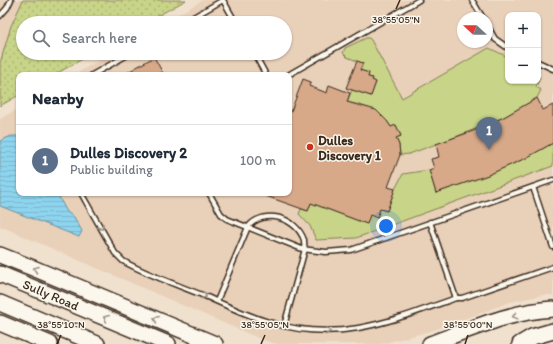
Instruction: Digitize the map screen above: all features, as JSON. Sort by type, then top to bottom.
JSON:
[{"type":"highway","points":[[0,255],[215,344]]},
{"type":"highway","name":"Sully Road","points":[[0,274],[168,344]]},
{"type":"highway","name":"Sully Road","points":[[0,303],[97,344]]},
{"type":"highway","points":[[430,344],[510,317],[535,311],[553,309]]},
{"type":"highway","points":[[0,324],[50,344]]},
{"type":"highway","points":[[520,344],[532,337],[553,332]]},
{"type":"highway","points":[[192,334],[222,344]]},
{"type":"lane","points":[[0,16],[7,8],[11,0]]},
{"type":"lane","points":[[195,16],[223,0],[232,16]]},
{"type":"lane","points":[[292,73],[419,0]]},
{"type":"lane","points":[[472,0],[479,12]]},
{"type":"lane","points":[[493,36],[505,46]]},
{"type":"lane","points":[[97,72],[119,60]]},
{"type":"lane","points":[[258,60],[264,72]]},
{"type":"lane","points":[[541,63],[553,69]]},
{"type":"lane","points":[[211,196],[223,217],[304,249],[326,252],[351,250],[553,180]]},
{"type":"lane","points":[[533,187],[553,247]]},
{"type":"lane","points":[[83,196],[120,259],[132,266],[261,320],[284,326],[318,331],[358,329],[388,322],[456,298],[462,298],[553,267]]},
{"type":"lane","points":[[217,301],[248,227],[268,216],[284,218],[300,232],[304,240],[304,249],[284,326]]},
{"type":"lane","points":[[430,222],[456,298]]},
{"type":"shaded area","points":[[0,0],[23,0],[11,26],[0,63]]},
{"type":"shaded area","points":[[203,0],[553,0],[553,295],[543,295],[510,302],[434,330],[381,344],[277,344],[263,340],[0,226],[0,119],[16,110],[16,196],[292,196],[292,72],[79,72],[99,60],[292,60],[292,16],[175,16]]},
{"type":"green space","points":[[23,0],[186,0],[157,16],[16,16],[16,60],[81,60],[59,72],[16,72],[16,97],[0,106],[0,63],[11,26]]},
{"type":"green space","points":[[369,38],[402,98],[489,48],[505,56],[505,84],[537,84],[536,87],[541,90],[537,98],[504,117],[409,154],[400,155],[399,145],[396,138],[401,136],[396,125],[391,127],[377,112],[366,107],[347,102],[352,90],[371,96],[376,82],[372,80],[373,78],[368,77],[369,73],[360,70],[362,63],[347,57],[343,53],[345,48]]},
{"type":"green space","points":[[553,143],[553,166],[356,238],[316,240],[310,226],[299,214],[301,209],[308,211],[311,203],[367,224],[370,215],[377,217],[380,209],[387,211],[395,189],[403,174],[429,170],[436,193],[488,175],[526,158]]},
{"type":"water","points":[[11,136],[16,136],[16,196],[60,196],[67,212],[74,217],[82,231],[79,237],[0,206],[0,141]]},
{"type":"building","points":[[149,60],[156,60],[162,72],[128,72]]},
{"type":"building","points":[[357,61],[363,63],[360,70],[369,73],[368,77],[373,78],[372,80],[376,82],[371,96],[346,88]]},
{"type":"building","name":"Dulles Discovery 1","points":[[303,79],[311,82],[309,86],[327,93],[329,85],[350,93],[347,102],[376,110],[391,127],[396,125],[401,136],[396,138],[399,145],[400,155],[388,187],[395,189],[387,211],[380,209],[377,218],[370,215],[367,224],[311,203],[308,211],[266,196],[292,196],[292,108]]},
{"type":"building","points":[[537,98],[543,110],[553,105],[553,143],[526,158],[488,175],[436,193],[429,170],[434,168],[431,159],[439,157],[436,144],[473,131],[504,117]]},
{"type":"place","name":"Dulles Discovery 1","points":[[310,147]]},
{"type":"place","name":"Dulles Discovery 2","points":[[489,150]]}]
